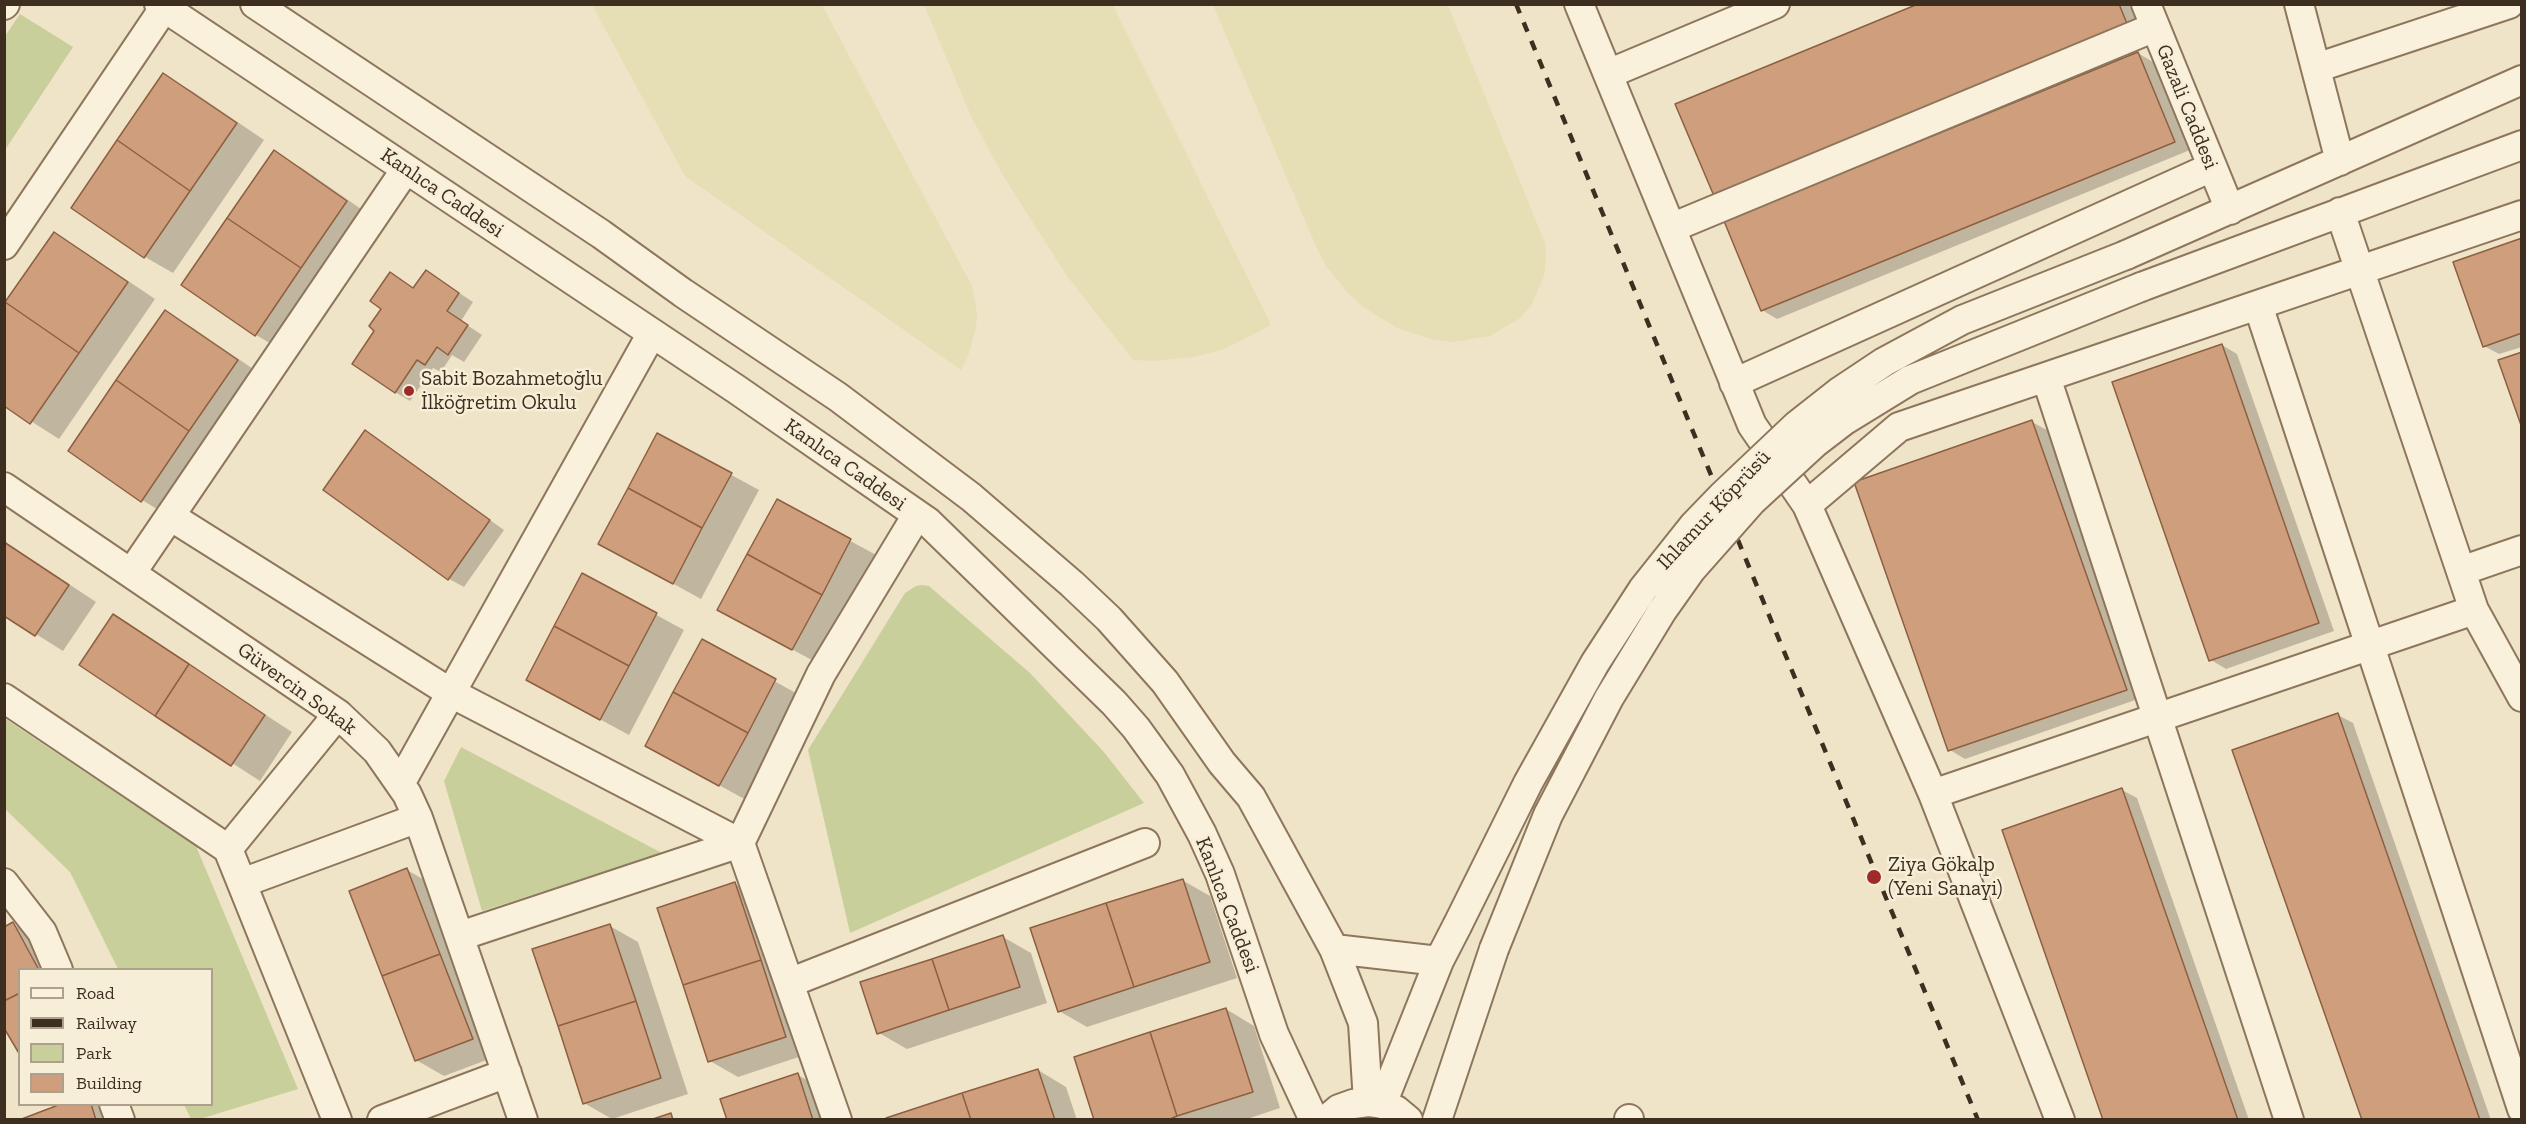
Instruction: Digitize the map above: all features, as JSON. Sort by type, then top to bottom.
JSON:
[{"type":"street","points":[[255,4],[601,234],[692,300],[838,397],[971,497],[1072,584],[1144,657],[1178,699],[1222,763],[1251,797],[1334,949],[1363,1023],[1375,1103]]},
{"type":"street","points":[[1579,4],[1752,425],[1807,505],[1933,794],[2060,1119]]},
{"type":"street","points":[[1608,74],[1775,4]]},
{"type":"street","points":[[2299,4],[2340,161]]},
{"type":"street","points":[[2316,68],[2509,4]]},
{"type":"street","points":[[4,246],[162,6]]},
{"type":"street","name":"Kanlıca Caddesi","points":[[162,6],[652,333],[928,522],[1114,703],[1136,728],[1170,775],[1202,834],[1220,874],[1274,1034],[1314,1119]]},
{"type":"street","points":[[1671,228],[2150,16]]},
{"type":"street","name":"Gazali Caddesi","points":[[2150,16],[2229,210]]},
{"type":"street","name":"Ihlamur Köprüsü","points":[[1375,1103],[1439,961],[1528,783],[1595,663],[1643,589],[1681,541],[1722,496],[1797,425],[1839,392],[1884,362],[1962,320],[2126,255],[2522,80]]},
{"type":"street","name":"Ihlamur Köprüsü","points":[[1437,1119],[1494,949],[1548,815],[1609,698],[1662,611],[1691,570],[1752,501],[1815,443],[1869,404],[1910,380],[2141,286],[2522,144]]},
{"type":"street","points":[[1734,383],[2212,167]]},
{"type":"street","points":[[132,572],[406,169]]},
{"type":"street","points":[[2340,212],[2474,610],[2522,697]]},
{"type":"street","points":[[1807,505],[1899,427],[2522,214]]},
{"type":"street","points":[[2258,304],[2522,1109]]},
{"type":"street","points":[[400,784],[652,333]]},
{"type":"street","points":[[2046,377],[2289,1119]]},
{"type":"street","name":"Güvercin Sokak","points":[[4,487],[338,714],[377,751],[400,784],[418,818],[524,1119]]},
{"type":"street","points":[[460,936],[740,843],[821,674],[917,514]]},
{"type":"street","points":[[170,516],[451,693],[740,843],[837,1119]]},
{"type":"street","points":[[2461,571],[2522,550]]},
{"type":"street","points":[[1933,794],[2474,610]]},
{"type":"street","points":[[4,698],[228,849],[337,1119]]},
{"type":"street","points":[[228,849],[338,714]]},
{"type":"street","points":[[242,883],[418,818]]},
{"type":"street","points":[[789,983],[1145,843]]},
{"type":"street","points":[[4,884],[42,932],[58,968]]},
{"type":"street","points":[[1334,949],[1439,961]]},
{"type":"street","points":[[382,1119],[507,1073]]},
{"type":"street","points":[[1326,1119],[1339,1109],[1353,1104],[1375,1103],[1396,1110],[1408,1119]]},
{"type":"shaded area","points":[[592,5],[822,5],[972,286],[977,313],[976,328],[968,356],[961,370],[685,176]]},
{"type":"shaded area","points":[[924,5],[1113,5],[1271,325],[1221,350],[1194,357],[1153,361],[1133,360],[1067,276],[1002,174],[971,116]]},
{"type":"shaded area","points":[[1213,5],[1448,5],[1545,243],[1544,276],[1531,306],[1519,319],[1490,336],[1454,342],[1434,340],[1397,328],[1363,307],[1348,293],[1326,266],[1318,251]]},
{"type":"green space","points":[[20,14],[73,47],[5,150],[5,36]]},
{"type":"green space","points":[[922,585],[929,586],[1030,673],[1103,751],[1144,803],[850,933],[808,750],[905,593]]},
{"type":"green space","points":[[4,718],[196,846],[298,1089],[200,1119],[191,1119],[184,1106],[213,1106],[213,968],[118,968],[70,872],[5,809]]},
{"type":"green space","points":[[461,747],[662,853],[482,911],[444,781]]},
{"type":"building","points":[[1918,4],[2119,4],[2128,26],[1714,196],[1675,104]]},
{"type":"building","points":[[2138,52],[2175,142],[1761,311],[1724,221]]},
{"type":"building","points":[[163,73],[237,123],[190,191],[117,140]]},
{"type":"building","points":[[117,140],[190,191],[144,258],[71,208]]},
{"type":"building","points":[[274,150],[347,201],[301,268],[227,218]]},
{"type":"building","points":[[227,218],[301,268],[255,336],[181,285]]},
{"type":"building","points":[[54,232],[128,282],[79,353],[5,302]]},
{"type":"building","points":[[2522,238],[2522,333],[2483,347],[2453,262]]},
{"type":"building","points":[[426,270],[459,293],[447,311],[468,325],[448,355],[437,347],[425,365],[417,360],[395,393],[352,364],[374,331],[369,326],[381,309],[370,301],[390,272],[413,288]]},
{"type":"building","points":[[5,302],[79,353],[30,424],[4,406]]},
{"type":"building","points":[[165,310],[238,360],[189,431],[116,380]]},
{"type":"building","points":[[2222,344],[2319,623],[2209,661],[2112,382]]},
{"type":"building","points":[[2522,352],[2522,428],[2498,360]]},
{"type":"building","points":[[116,380],[189,431],[141,502],[68,451]]},
{"type":"building","points":[[2032,420],[2127,690],[1948,751],[1854,482]]},
{"type":"building","points":[[365,430],[490,520],[448,580],[323,490]]},
{"type":"building","points":[[657,433],[732,473],[702,528],[628,488]]},
{"type":"building","points":[[628,488],[702,528],[673,584],[598,544]]},
{"type":"building","points":[[777,499],[851,539],[822,595],[747,554]]},
{"type":"building","points":[[4,542],[69,585],[35,636],[4,616]]},
{"type":"building","points":[[747,554],[822,595],[792,650],[717,610]]},
{"type":"building","points":[[582,573],[657,613],[629,666],[554,626]]},
{"type":"building","points":[[113,614],[189,664],[155,716],[79,665]]},
{"type":"building","points":[[554,626],[629,666],[600,720],[526,680]]},
{"type":"building","points":[[702,639],[776,679],[748,733],[673,692]]},
{"type":"building","points":[[189,664],[265,715],[231,766],[155,716]]},
{"type":"building","points":[[673,692],[748,733],[719,786],[645,746]]},
{"type":"building","points":[[2338,713],[2480,1120],[2362,1120],[2232,750]]},
{"type":"building","points":[[2122,788],[2238,1120],[2103,1120],[2002,830]]},
{"type":"building","points":[[407,868],[440,954],[382,976],[349,891]]},
{"type":"building","points":[[1183,879],[1210,962],[1134,987],[1106,903]]},
{"type":"building","points":[[735,882],[761,960],[683,985],[657,908]]},
{"type":"building","points":[[1106,903],[1134,987],[1058,1012],[1030,928]]},
{"type":"building","points":[[13,922],[38,968],[18,968],[18,994],[4,1001],[4,927]]},
{"type":"building","points":[[610,924],[636,1001],[558,1026],[532,949]]},
{"type":"building","points":[[1003,935],[1020,987],[949,1010],[932,959]]},
{"type":"building","points":[[440,954],[473,1039],[415,1061],[382,976]]},
{"type":"building","points":[[932,959],[949,1010],[877,1034],[860,982]]},
{"type":"building","points":[[761,960],[786,1037],[708,1062],[683,985]]},
{"type":"building","points":[[18,994],[18,1052],[4,1028],[4,1001]]},
{"type":"building","points":[[636,1001],[661,1078],[583,1104],[558,1026]]},
{"type":"building","points":[[1226,1008],[1253,1092],[1177,1116],[1150,1032]]},
{"type":"building","points":[[1150,1032],[1177,1116],[1168,1120],[1094,1120],[1074,1057]]},
{"type":"building","points":[[1038,1069],[1055,1120],[971,1120],[962,1093]]},
{"type":"building","points":[[798,1073],[813,1120],[727,1120],[720,1099]]},
{"type":"building","points":[[962,1093],[971,1120],[886,1120],[886,1118]]},
{"type":"building","points":[[56,1106],[92,1106],[96,1120],[19,1120]]},
{"type":"building","points":[[671,1113],[673,1120],[650,1120]]},
{"type":"railway","points":[[1516,4],[1978,1120]]},
{"type":"place","name":"Sabit Bozahmetoğlu İlköğretim Okulu","points":[[409,391]]},
{"type":"place","name":"Ziya Gökalp (Yeni Sanayi)","points":[[1874,877]]}]
